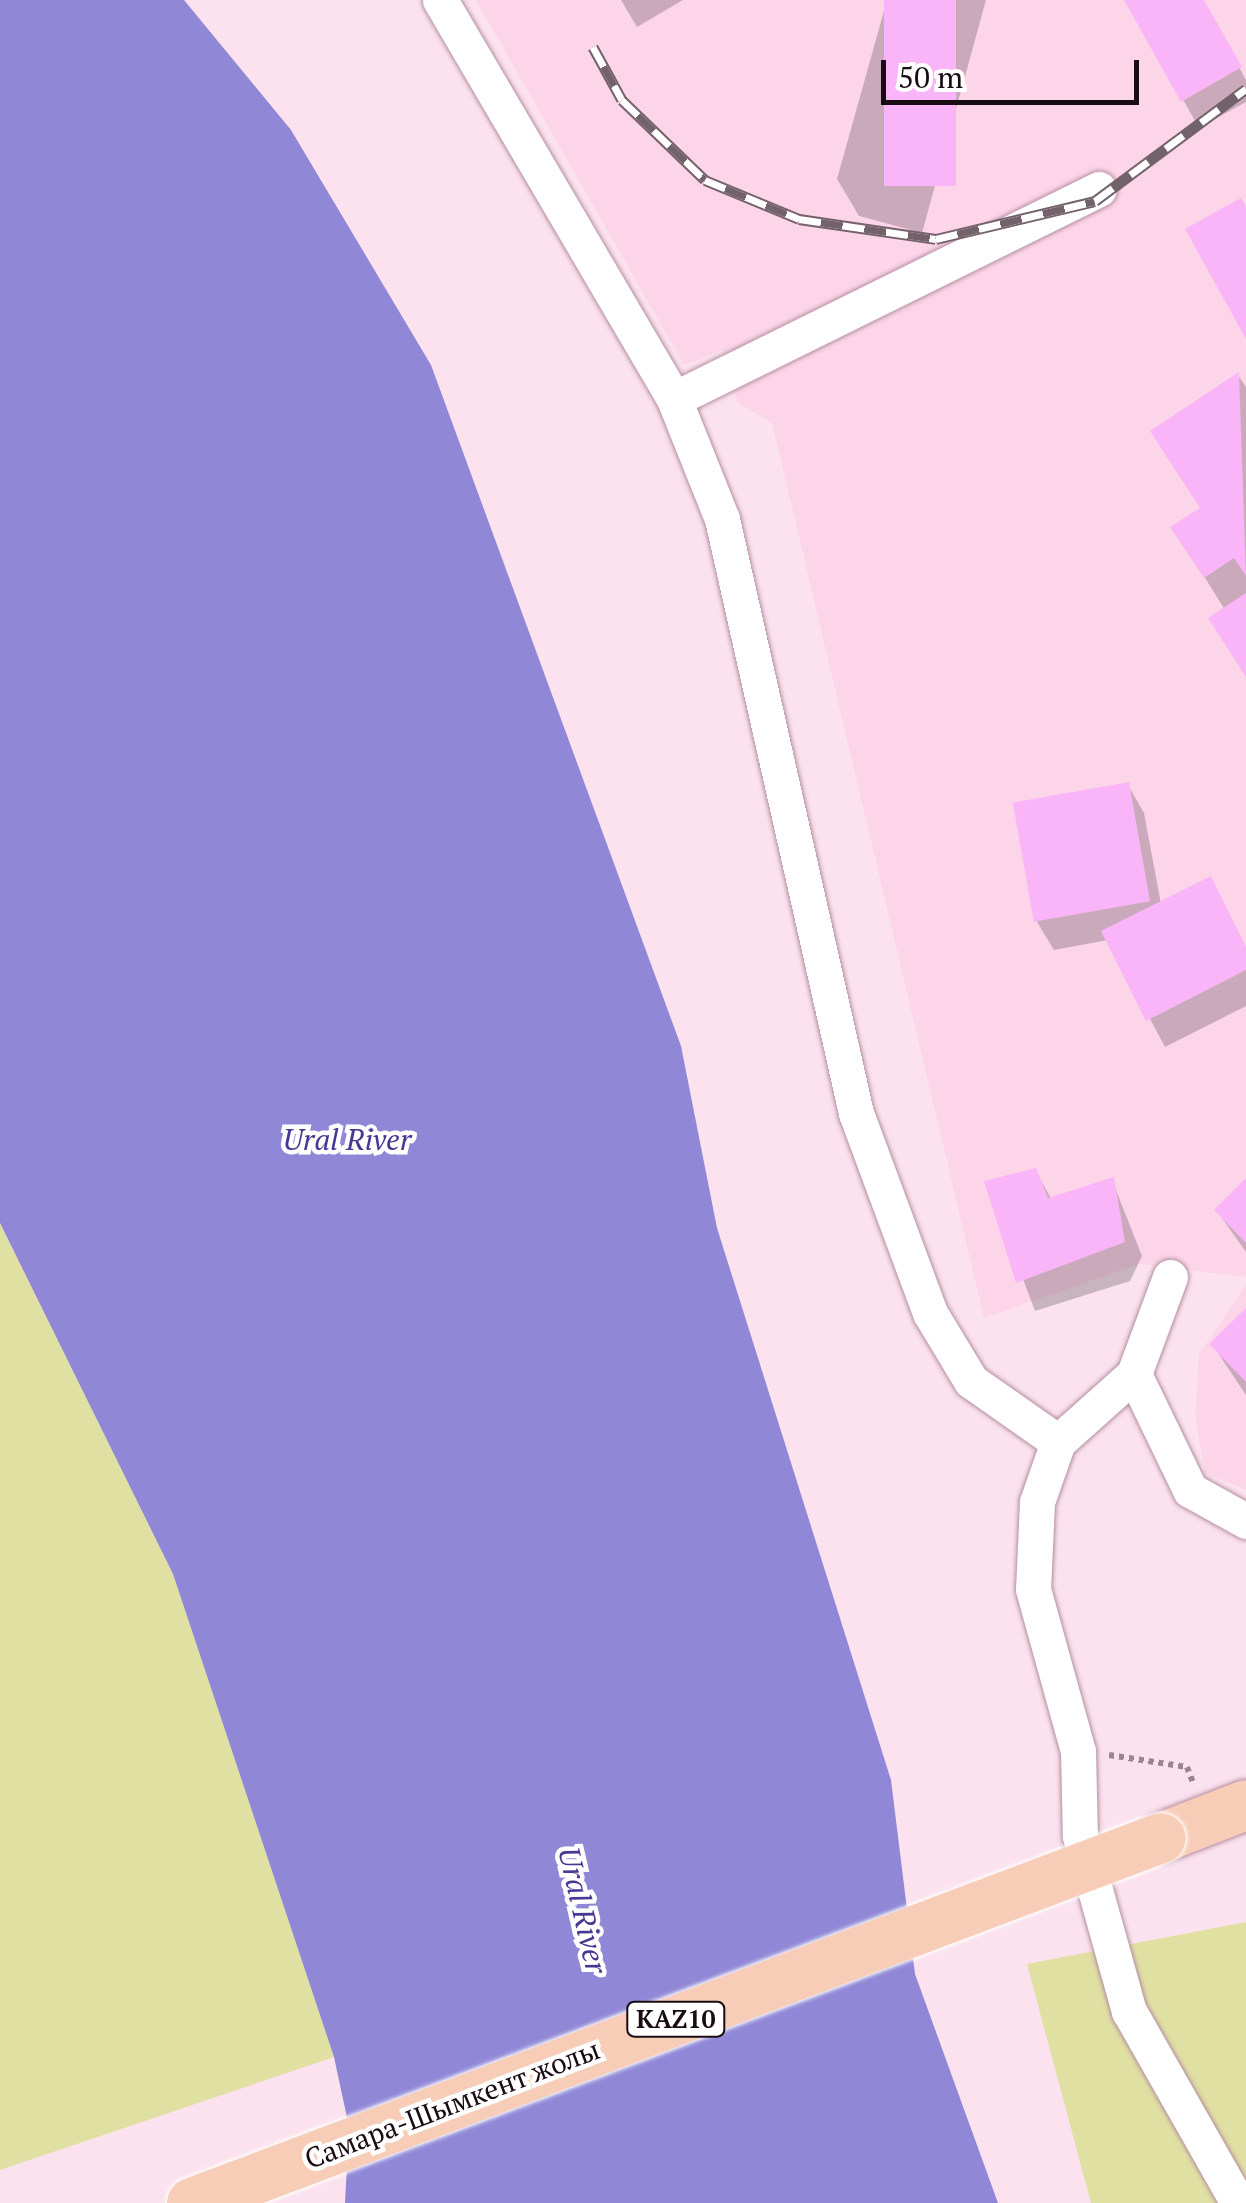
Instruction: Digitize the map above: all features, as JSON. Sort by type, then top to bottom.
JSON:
[{"type":"highway","name":"Самара-Шымкент жолы","points":[[192,2203],[1246,1805]]},
{"type":"lane","points":[[440,0],[674,399],[722,519],[862,1132],[930,1313],[971,1381],[1058,1442]]},
{"type":"lane","points":[[674,399],[1099,189]]},
{"type":"lane","points":[[1170,1277],[1134,1374],[1058,1442],[1037,1502],[1033,1589],[1078,1751],[1080,1836],[1129,2010],[1238,2203]]},
{"type":"lane","points":[[1134,1374],[1190,1490],[1246,1521]]},
{"type":"path","points":[[1078,1751],[1187,1767]]},
{"type":"shaded area","points":[[476,0],[1246,0],[1246,1277],[1139,1264],[984,1318],[772,423],[738,403],[723,350],[684,365]]},
{"type":"shaded area","points":[[0,1223],[173,1574],[334,2057],[0,2170]]},
{"type":"shaded area","points":[[1246,1285],[1246,1490],[1205,1473],[1195,1416],[1199,1354]]},
{"type":"shaded area","points":[[1246,1922],[1246,2203],[1091,2203],[1027,1964]]},
{"type":"water","name":"Ural River","points":[[0,0],[184,0],[291,130],[431,365],[681,1046],[717,1228],[891,1780],[915,1974],[998,2203],[345,2203],[349,2127],[334,2057],[173,1574],[0,1223]]},
{"type":"building","points":[[884,0],[956,0],[956,186],[884,186]]},
{"type":"building","points":[[1124,0],[1204,0],[1242,67],[1181,102]]},
{"type":"building","points":[[1241,198],[1246,207],[1246,339],[1185,229]]},
{"type":"building","points":[[1239,372],[1246,576],[1234,558],[1204,578],[1170,527],[1200,508],[1150,431]]},
{"type":"building","points":[[1246,593],[1246,677],[1208,618]]},
{"type":"building","points":[[1129,782],[1150,901],[1034,922],[1013,802]]},
{"type":"building","points":[[1211,876],[1246,947],[1246,970],[1146,1021],[1101,931]]},
{"type":"building","points":[[1036,1168],[1048,1198],[1114,1177],[1125,1242],[1016,1283],[984,1181]]},
{"type":"building","points":[[1246,1178],[1246,1243],[1214,1210]]},
{"type":"building","points":[[1246,1308],[1246,1382],[1209,1344]]},
{"type":"railway","points":[[593,47],[622,100],[705,180],[799,219],[936,239],[1095,201],[1246,89]]}]
